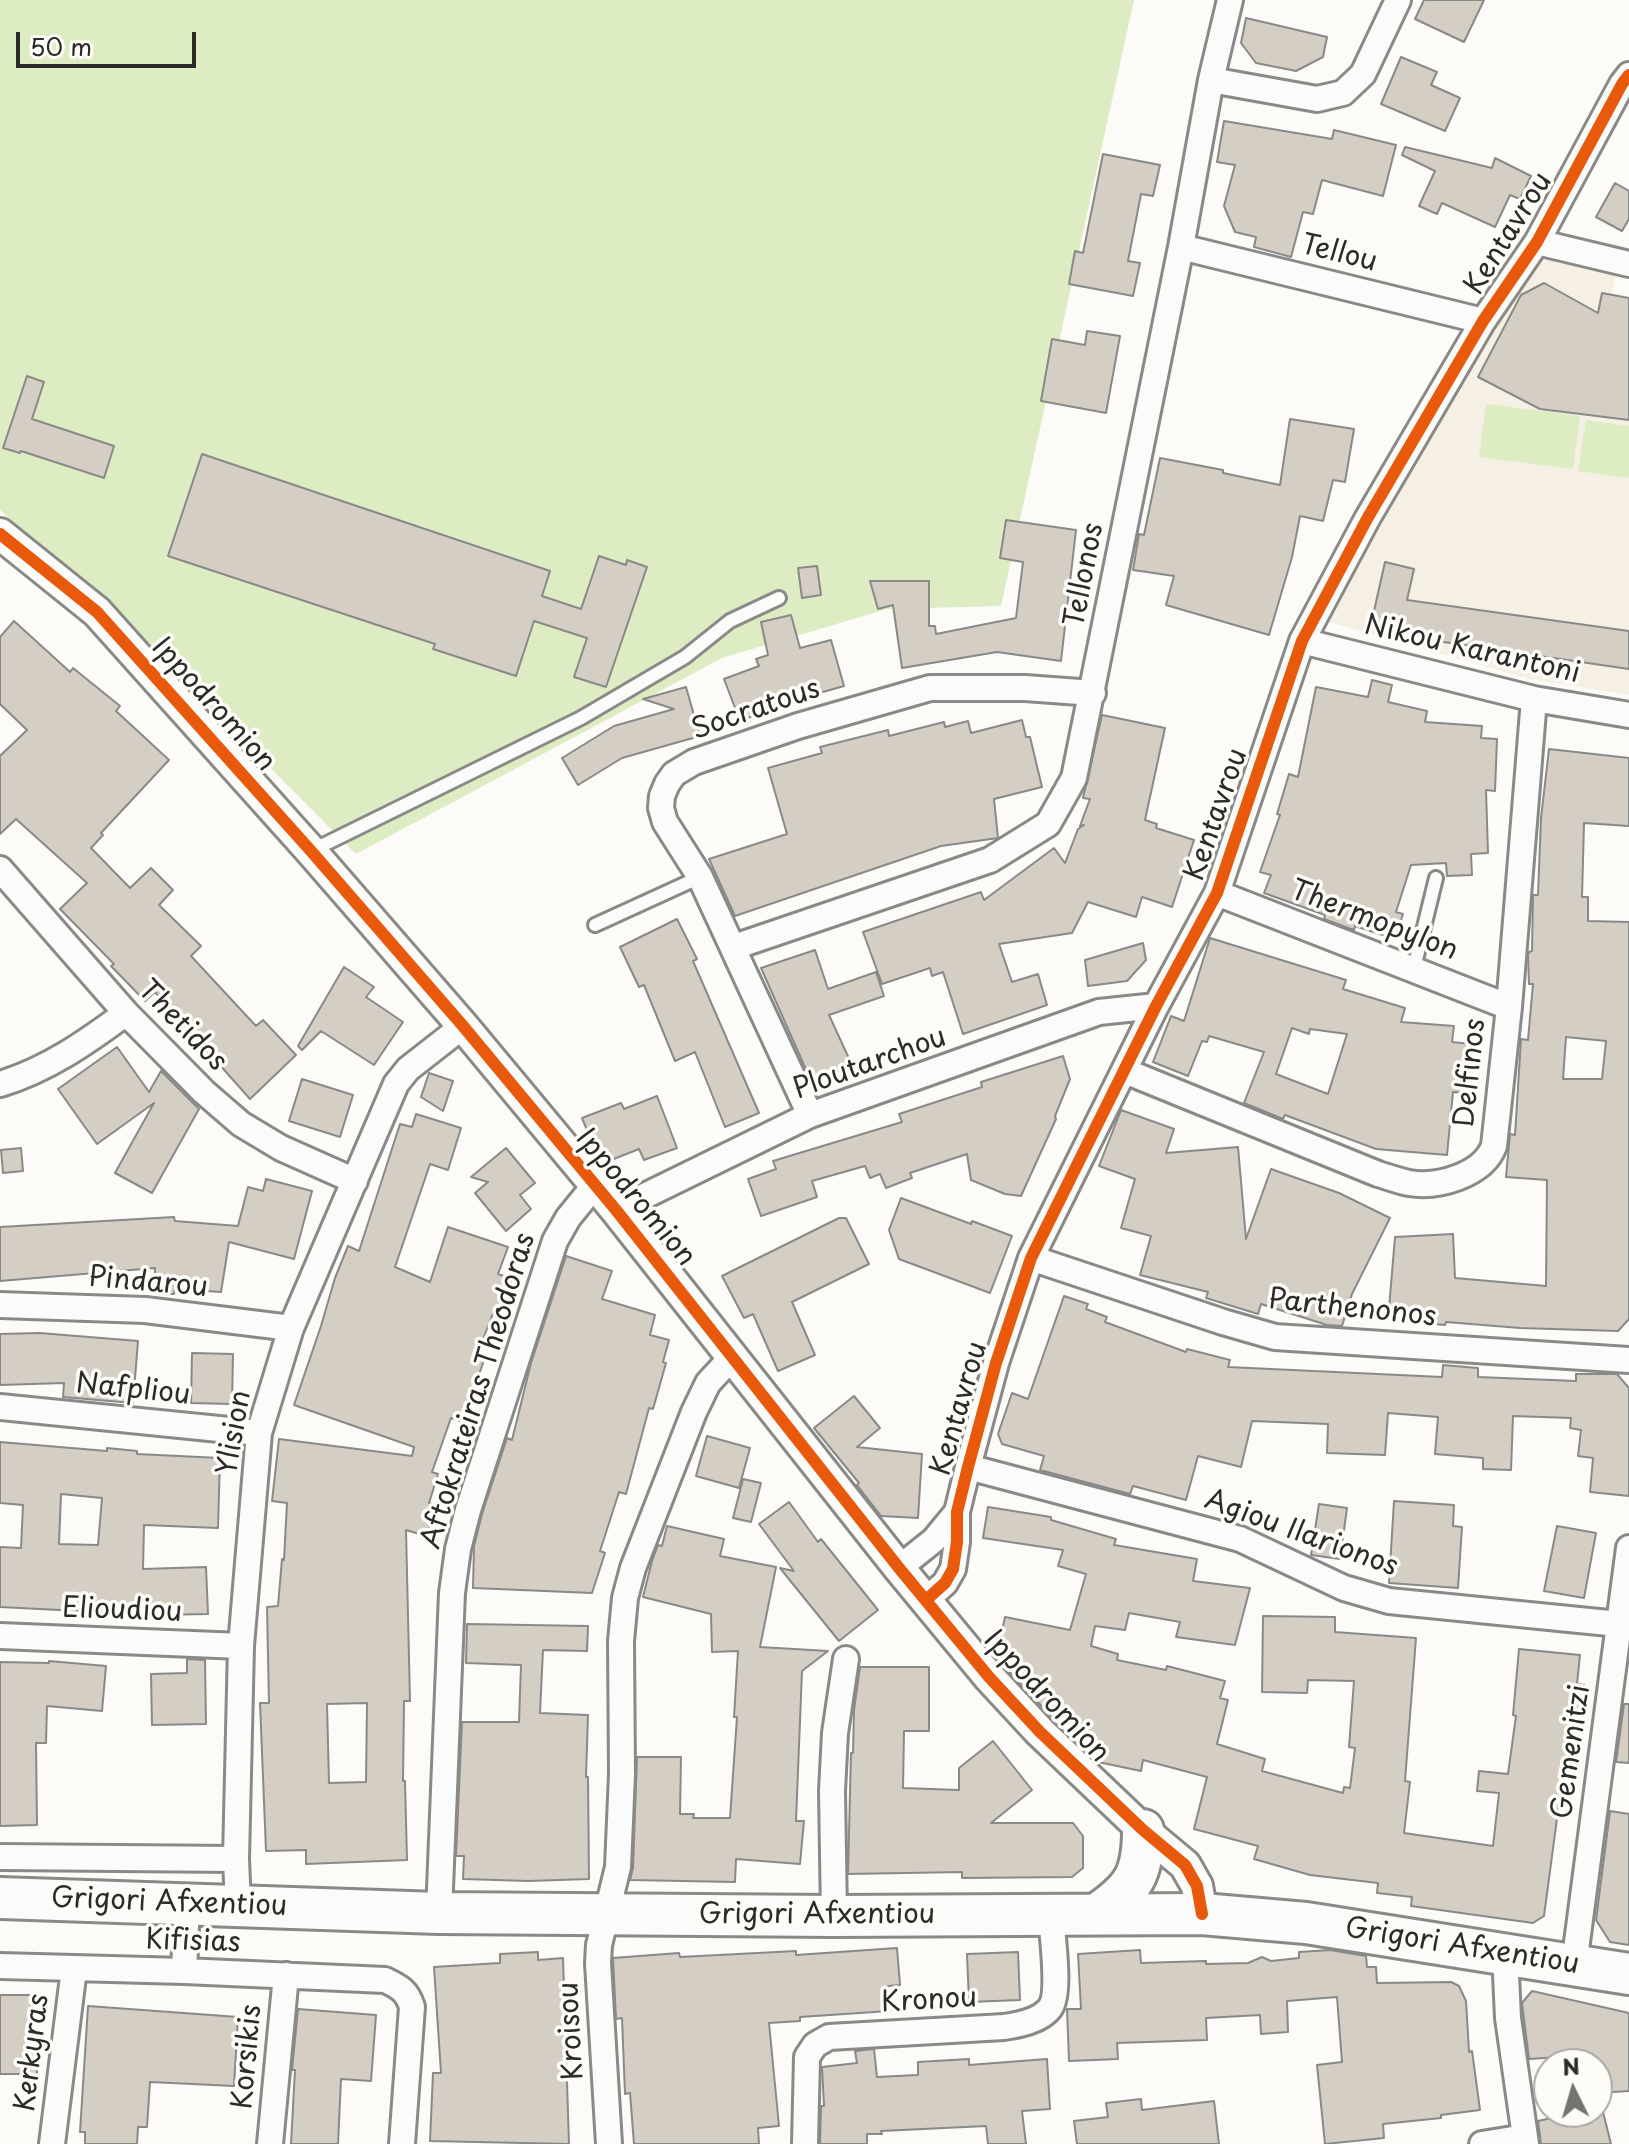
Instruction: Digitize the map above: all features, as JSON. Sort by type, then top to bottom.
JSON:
[{"type":"main road","points":[[1097,1914],[1115,1902],[1138,1875],[1142,1865],[1143,1830]]},
{"type":"main road","name":"Grigori Afxentiou","points":[[0,1898],[439,1913],[834,1916],[1202,1914],[1306,1923],[1629,1974]]},
{"type":"street","name":"Tellonos","points":[[734,947],[990,860],[1048,824],[1074,778],[1181,247],[1211,80],[1230,0]]},
{"type":"street","points":[[1211,80],[1317,99],[1343,93],[1363,74],[1398,0]]},
{"type":"street","name":"Kentavrou","points":[[926,1600],[945,1583],[953,1569],[957,1512],[968,1467],[996,1363],[1031,1258],[1156,1006],[1217,893],[1302,641],[1367,519],[1483,321],[1537,242],[1629,75]]},
{"type":"street","points":[[1537,242],[1629,264]]},
{"type":"street","name":"Tellou","points":[[1181,247],[1483,321]]},
{"type":"street","name":"Ippodromion","points":[[0,534],[97,612],[311,851],[463,1026],[616,1210],[989,1677],[1040,1732],[1143,1830],[1185,1865],[1193,1875],[1202,1914]]},
{"type":"street","name":"Nikou Karantoni","points":[[1302,641],[1534,699],[1629,715]]},
{"type":"street","name":"Socratous","points":[[810,1115],[700,877],[665,822],[661,808],[667,784],[674,774],[694,762],[798,726],[930,688],[1025,688],[1093,693]]},
{"type":"street","name":"Delfinos","points":[[1125,1071],[1378,1174],[1412,1183],[1434,1183],[1459,1177],[1478,1167],[1490,1156],[1494,1146],[1509,1007],[1534,699]]},
{"type":"street","name":"Thetidos","points":[[0,869],[126,1013],[204,1092],[241,1124],[281,1148],[355,1181]]},
{"type":"street","name":"Thermopylon","points":[[1217,893],[1509,1007]]},
{"type":"street","name":"Ploutarchou","points":[[616,1210],[810,1115],[1099,1012],[1156,1006]]},
{"type":"street","points":[[0,1084],[40,1069],[79,1047],[126,1013]]},
{"type":"street","name":"Ylision","points":[[238,1906],[236,1859],[241,1646],[259,1433],[291,1328],[401,1075],[463,1026]]},
{"type":"street","name":"Aftokrateiras Theodoras","points":[[439,1913],[452,1593],[458,1549],[555,1241],[568,1218],[594,1186]]},
{"type":"street","name":"Parthenonos","points":[[1031,1258],[1275,1337],[1629,1360]]},
{"type":"street","name":"Pindarou","points":[[0,1305],[145,1310],[291,1328]]},
{"type":"street","name":"Kroisou","points":[[609,2144],[598,1963],[599,1945],[618,1867],[622,1774],[621,1641],[625,1598],[633,1568],[694,1412],[708,1383],[733,1356]]},
{"type":"street","name":"Nafpliou","points":[[0,1407],[259,1433]]},
{"type":"street","name":"Agiou Ilarionos","points":[[968,1467],[1240,1539],[1364,1596],[1619,1624]]},
{"type":"street","name":"Kentavrou","points":[[899,1568],[934,1540],[957,1512]]},
{"type":"street","name":"Gemenitzi","points":[[1574,1965],[1629,1548]]},
{"type":"street","name":"Elioudiou","points":[[0,1636],[241,1646]]},
{"type":"street","points":[[834,1916],[835,1733],[846,1659]]},
{"type":"street","name":"Grigori Afxentiou","points":[[0,1857],[236,1859]]},
{"type":"street","points":[[184,1971],[187,1904]]},
{"type":"street","name":"Kronou","points":[[805,2144],[807,2057],[815,2045],[829,2037],[1004,2027],[1031,2021],[1048,2010],[1055,1993],[1051,1915]]},
{"type":"street","points":[[1482,2144],[1526,2141],[1508,2018],[1505,1953]]},
{"type":"street","name":"Kifisias","points":[[0,1966],[385,1980],[408,1994],[412,2007],[402,2144]]},
{"type":"street","name":"Kerkyras","points":[[52,2144],[74,1969]]},
{"type":"street","name":"Korsikis","points":[[270,2144],[286,1975]]},
{"type":"lane","points":[[311,851],[581,718],[685,657],[730,621],[779,598]]},
{"type":"lane","points":[[595,925],[700,877]]},
{"type":"lane","points":[[1414,968],[1436,878]]},
{"type":"shaded area","points":[[1538,252],[1617,269],[1600,351],[1629,357],[1629,695],[1530,679],[1326,621]]},
{"type":"green space","points":[[0,0],[1134,0],[1001,606],[887,609],[722,658],[356,854],[118,615],[0,510]]},
{"type":"green space","points":[[1486,404],[1580,416],[1573,469],[1479,457]]},
{"type":"green space","points":[[1586,420],[1629,426],[1629,478],[1578,471]]},
{"type":"building","points":[[1424,0],[1484,0],[1464,42],[1415,19]]},
{"type":"building","points":[[1246,18],[1327,37],[1323,57],[1296,71],[1256,63],[1241,43]]},
{"type":"building","points":[[1401,57],[1437,72],[1431,85],[1460,98],[1445,131],[1381,104]]},
{"type":"building","points":[[1224,121],[1332,139],[1334,130],[1396,145],[1383,196],[1322,180],[1313,214],[1303,212],[1291,257],[1254,247],[1256,237],[1235,232],[1224,206],[1235,165],[1217,162]]},
{"type":"building","points":[[1405,147],[1492,168],[1495,158],[1531,176],[1520,199],[1510,195],[1495,227],[1442,203],[1437,214],[1419,206],[1435,171],[1402,155]]},
{"type":"building","points":[[1103,154],[1160,165],[1153,196],[1141,194],[1128,261],[1140,263],[1133,296],[1069,284],[1075,251],[1083,253]]},
{"type":"building","points":[[1615,183],[1629,191],[1629,219],[1622,231],[1596,217]]},
{"type":"building","points":[[1544,283],[1598,313],[1602,293],[1629,298],[1629,420],[1540,409],[1478,377],[1521,295]]},
{"type":"building","points":[[1087,331],[1120,336],[1106,413],[1041,401],[1052,339],[1085,345]]},
{"type":"building","points":[[27,376],[44,382],[32,419],[114,446],[104,478],[3,448]]},
{"type":"building","points":[[1290,419],[1354,429],[1345,482],[1333,480],[1323,521],[1300,516],[1292,557],[1269,635],[1166,605],[1174,576],[1133,570],[1139,534],[1144,535],[1160,458],[1280,485]]},
{"type":"building","points":[[202,454],[550,571],[542,596],[581,609],[599,556],[626,565],[627,560],[647,567],[606,687],[574,677],[587,638],[534,621],[516,676],[433,649],[435,644],[168,556]]},
{"type":"building","points":[[1006,520],[1076,530],[1061,661],[997,652],[902,668],[893,605],[878,609],[870,581],[929,581],[929,626],[935,626],[936,634],[1016,618],[1023,562],[1000,558]]},
{"type":"building","points":[[1385,562],[1414,569],[1407,600],[1629,631],[1629,669],[1423,639],[1424,632],[1372,620]]},
{"type":"building","points":[[817,566],[821,595],[802,598],[798,568]]},
{"type":"building","points":[[791,615],[800,648],[831,640],[844,686],[740,721],[724,679],[759,666],[756,659],[768,655],[761,622]]},
{"type":"building","points":[[14,621],[70,672],[73,668],[120,706],[116,711],[169,760],[101,833],[103,835],[91,848],[130,888],[151,868],[173,890],[159,905],[201,946],[191,956],[256,1026],[263,1020],[296,1055],[250,1099],[155,992],[145,1001],[60,909],[87,883],[16,819],[0,834],[0,756],[27,730],[0,704],[0,637]]},
{"type":"building","points":[[1372,680],[1392,685],[1388,702],[1427,711],[1425,722],[1482,726],[1481,738],[1497,739],[1495,791],[1486,790],[1488,853],[1471,854],[1472,875],[1447,876],[1446,863],[1411,865],[1396,912],[1403,914],[1395,939],[1355,926],[1354,930],[1324,919],[1325,915],[1264,893],[1271,875],[1260,872],[1280,815],[1277,814],[1289,774],[1298,777],[1316,687],[1368,697]]},
{"type":"building","points":[[686,687],[700,736],[622,758],[578,785],[562,758],[614,726],[674,709],[643,699]]},
{"type":"building","points":[[1102,715],[1165,728],[1145,820],[1157,824],[1156,828],[1194,840],[1172,907],[1142,897],[1136,917],[1088,902],[1072,933],[999,944],[1012,982],[1038,974],[1047,1005],[963,1034],[943,972],[932,976],[930,968],[882,984],[863,932],[981,892],[984,900],[1054,848],[1065,863],[1078,829],[1084,825],[1080,826],[1090,799],[1083,798]]},
{"type":"building","points":[[1022,720],[1026,737],[1030,737],[1042,787],[994,799],[998,838],[941,846],[735,916],[709,859],[787,834],[768,768],[822,753],[820,747],[888,730],[889,736],[944,722],[945,727],[968,721],[971,733]]},
{"type":"building","points":[[1549,749],[1629,758],[1629,826],[1584,823],[1582,897],[1588,897],[1588,921],[1629,922],[1629,1319],[1618,1331],[1388,1320],[1395,1237],[1453,1234],[1455,1278],[1546,1286],[1547,1180],[1506,1177],[1510,1134],[1515,1135],[1521,1039],[1528,1040],[1533,984],[1529,984],[1528,955],[1532,951],[1533,895],[1538,895],[1541,818]],"holes":[[[1566,1037],[1606,1041],[1602,1079],[1563,1079]]]},
{"type":"building","points":[[677,919],[697,959],[693,961],[759,1113],[725,1127],[695,1052],[675,1061],[644,985],[639,987],[620,947]]},
{"type":"building","points":[[1210,938],[1346,980],[1343,989],[1405,1008],[1401,1022],[1454,1026],[1452,1042],[1471,1044],[1468,1093],[1453,1092],[1447,1155],[1376,1149],[1244,1103],[1264,1052],[1209,1036],[1207,1042],[1202,1041],[1188,1076],[1153,1062],[1171,1016],[1184,1021]],"holes":[[[1292,1028],[1309,1034],[1310,1029],[1347,1034],[1328,1094],[1276,1074]]]},
{"type":"building","points":[[1143,943],[1146,960],[1127,981],[1088,986],[1085,960]]},
{"type":"building","points":[[815,950],[828,989],[876,972],[884,996],[829,1015],[852,1065],[812,1083],[761,968]]},
{"type":"building","points":[[344,967],[374,987],[366,997],[403,1022],[374,1065],[321,1031],[302,1050],[298,1046]]},
{"type":"building","points":[[117,1047],[149,1092],[161,1071],[199,1109],[152,1193],[115,1173],[154,1103],[97,1144],[58,1089]]},
{"type":"building","points":[[1063,1056],[1070,1079],[1056,1119],[1021,1196],[1005,1194],[971,1180],[967,1154],[910,1173],[912,1178],[886,1188],[880,1174],[870,1178],[865,1166],[812,1181],[817,1197],[761,1216],[748,1179],[776,1169],[773,1161],[902,1122],[899,1114],[982,1087],[981,1082]]},
{"type":"building","points":[[429,1073],[453,1081],[443,1111],[421,1097]]},
{"type":"building","points":[[302,1079],[353,1095],[340,1137],[289,1121]]},
{"type":"building","points":[[657,1096],[677,1148],[644,1160],[639,1149],[601,1164],[582,1118],[621,1103],[624,1109]]},
{"type":"building","points":[[1121,1110],[1174,1129],[1166,1153],[1238,1147],[1246,1239],[1271,1169],[1339,1193],[1390,1218],[1352,1294],[1342,1326],[1327,1325],[1261,1304],[1258,1314],[1206,1298],[1208,1292],[1140,1275],[1151,1236],[1121,1228],[1135,1179],[1099,1166]]},
{"type":"building","points":[[416,1114],[461,1128],[448,1170],[430,1164],[395,1267],[430,1282],[448,1227],[508,1247],[498,1274],[512,1279],[501,1313],[494,1311],[476,1357],[484,1360],[463,1422],[451,1418],[432,1472],[438,1474],[429,1503],[436,1505],[426,1536],[406,1530],[410,1701],[404,1701],[403,1781],[407,1860],[306,1864],[306,1850],[266,1851],[260,1703],[269,1703],[267,1607],[278,1606],[284,1560],[287,1503],[272,1501],[279,1439],[412,1456],[414,1447],[294,1405],[348,1246],[359,1251],[400,1124],[412,1127]],"holes":[[[367,1703],[366,1782],[329,1783],[327,1704]]]},
{"type":"building","points":[[21,1148],[23,1171],[3,1173],[1,1150]]},
{"type":"building","points":[[506,1148],[535,1183],[520,1195],[531,1209],[506,1231],[475,1193],[488,1182],[471,1177]]},
{"type":"building","points":[[266,1179],[312,1191],[294,1259],[229,1242],[221,1292],[175,1289],[174,1294],[154,1293],[155,1268],[0,1281],[0,1227],[174,1217],[175,1221],[238,1226],[248,1187],[263,1191]]},
{"type":"building","points":[[901,1198],[1012,1236],[990,1293],[899,1259],[889,1230]]},
{"type":"building","points":[[839,1218],[846,1218],[869,1264],[792,1302],[815,1355],[778,1371],[753,1314],[744,1318],[722,1276]]},
{"type":"building","points":[[566,1256],[612,1271],[602,1299],[655,1315],[650,1335],[669,1340],[663,1362],[666,1363],[653,1409],[649,1408],[626,1494],[619,1492],[600,1551],[605,1553],[592,1593],[473,1588],[474,1546],[482,1514],[507,1438],[512,1440],[531,1363]]},
{"type":"building","points":[[1064,1296],[1088,1304],[1086,1309],[1107,1317],[1105,1322],[1186,1352],[1187,1349],[1230,1360],[1228,1367],[1442,1377],[1443,1365],[1478,1368],[1478,1377],[1576,1381],[1576,1374],[1617,1374],[1629,1388],[1629,1496],[1590,1492],[1593,1458],[1578,1456],[1581,1430],[1570,1428],[1571,1418],[1513,1416],[1511,1470],[1483,1469],[1483,1458],[1435,1454],[1438,1417],[1388,1413],[1385,1455],[1327,1453],[1328,1424],[1252,1421],[1241,1467],[1198,1456],[1186,1500],[1133,1486],[1130,1494],[1040,1470],[1044,1456],[1002,1444],[998,1434],[1012,1393],[1028,1399]]},
{"type":"building","points":[[40,1333],[138,1341],[133,1403],[63,1397],[64,1383],[0,1385],[0,1334]]},
{"type":"building","points":[[192,1353],[233,1354],[232,1404],[191,1403]]},
{"type":"building","points":[[854,1396],[880,1428],[857,1447],[922,1454],[918,1518],[881,1516],[857,1485],[859,1483],[814,1428]]},
{"type":"building","points":[[707,1436],[750,1448],[739,1488],[696,1476]]},
{"type":"building","points":[[0,1442],[220,1458],[218,1528],[144,1525],[143,1569],[206,1567],[208,1614],[158,1615],[0,1607],[0,1547],[21,1548],[23,1505],[0,1503]],"holes":[[[61,1494],[102,1498],[98,1545],[59,1544]]]},
{"type":"building","points":[[743,1479],[761,1483],[751,1522],[733,1518]]},
{"type":"building","points":[[1394,1501],[1454,1505],[1453,1526],[1462,1527],[1458,1588],[1389,1583]]},
{"type":"building","points":[[789,1502],[818,1542],[821,1539],[878,1610],[839,1641],[780,1568],[794,1571],[759,1524]]},
{"type":"building","points":[[1319,1504],[1347,1508],[1340,1559],[1311,1555]]},
{"type":"building","points":[[988,1507],[1051,1517],[1051,1520],[1116,1539],[1114,1545],[1197,1559],[1193,1581],[1250,1588],[1235,1645],[1176,1637],[1180,1622],[1129,1613],[1125,1630],[1095,1626],[1091,1646],[1118,1654],[1117,1660],[1166,1670],[1167,1666],[1225,1681],[1220,1698],[1228,1700],[1217,1744],[1265,1759],[1262,1771],[1343,1793],[1344,1787],[1350,1788],[1355,1748],[1349,1747],[1354,1681],[1308,1680],[1307,1693],[1262,1692],[1263,1616],[1335,1617],[1335,1632],[1416,1638],[1405,1781],[1410,1782],[1404,1833],[1493,1846],[1499,1793],[1477,1791],[1479,1771],[1508,1774],[1516,1716],[1513,1715],[1519,1649],[1580,1655],[1577,1684],[1584,1685],[1580,1722],[1576,1721],[1568,1782],[1562,1781],[1544,1916],[1533,1923],[1411,1906],[1412,1897],[1377,1893],[1378,1883],[1310,1875],[1254,1859],[1258,1846],[1194,1829],[1207,1777],[1143,1760],[1141,1771],[1098,1762],[1072,1738],[1076,1722],[1051,1716],[996,1658],[1005,1617],[1070,1630],[1086,1574],[1058,1566],[1063,1550],[983,1538]]},
{"type":"building","points":[[667,1526],[724,1539],[720,1556],[776,1567],[760,1647],[828,1651],[802,1671],[796,1821],[804,1821],[800,1864],[736,1859],[735,1882],[630,1880],[637,1757],[681,1757],[680,1814],[694,1814],[693,1818],[730,1818],[738,1651],[712,1652],[711,1614],[643,1597],[652,1561],[658,1545],[662,1546]]},
{"type":"building","points":[[1557,1526],[1596,1533],[1584,1598],[1544,1591]]},
{"type":"building","points":[[467,1624],[588,1626],[587,1651],[543,1650],[540,1713],[588,1715],[589,1879],[463,1879],[464,1856],[456,1856],[462,1722],[519,1722],[521,1665],[466,1663]]},
{"type":"building","points":[[187,1659],[205,1660],[206,1724],[152,1725],[151,1674],[187,1673]]},
{"type":"building","points":[[49,1661],[106,1666],[102,1711],[47,1706],[46,1743],[36,1743],[37,1825],[0,1826],[0,1662]]},
{"type":"building","points":[[860,1667],[929,1667],[929,1731],[904,1731],[903,1788],[959,1790],[959,1768],[993,1741],[1032,1790],[991,1823],[1073,1823],[1083,1836],[1083,1868],[1072,1877],[962,1878],[962,1872],[848,1874],[851,1753]]},
{"type":"building","points":[[1624,1704],[1629,1704],[1629,1763],[1616,1762]]},
{"type":"building","points":[[1610,1811],[1629,1814],[1629,1945],[1610,1942],[1596,1920]]},
{"type":"building","points":[[897,1948],[900,1985],[888,1986],[889,2011],[800,2017],[800,2021],[769,2023],[779,2126],[758,2128],[759,2144],[634,2144],[630,2093],[625,2094],[622,2018],[616,2019],[613,1958],[679,1953],[680,1957],[796,1951],[796,1955]]},
{"type":"building","points":[[1140,1950],[1141,1963],[1206,1961],[1206,1964],[1248,1963],[1262,1957],[1271,1961],[1299,1958],[1299,1952],[1330,1950],[1366,1956],[1367,1967],[1376,1967],[1377,1983],[1451,1982],[1459,1986],[1466,2001],[1469,2052],[1472,2051],[1480,2110],[1383,2124],[1384,2138],[1325,2144],[1317,2065],[1342,2062],[1337,1997],[1287,2001],[1288,2032],[1261,2034],[1260,2015],[1206,2018],[1207,2040],[1117,2043],[1118,2059],[1069,2061],[1067,2009],[1081,2009],[1078,1954]]},
{"type":"building","points":[[538,1952],[538,1960],[563,1958],[569,2144],[430,2141],[433,2073],[441,2073],[434,1967],[500,1963],[500,1954]]},
{"type":"building","points":[[1018,1952],[1020,2000],[969,2002],[967,1954]]},
{"type":"building","points":[[1532,1991],[1629,2013],[1629,2091],[1613,2092],[1613,2048],[1533,2048],[1533,2059],[1529,2059],[1522,2003]]},
{"type":"building","points":[[0,1995],[31,1995],[31,2038],[37,2038],[37,2074],[0,2074]]},
{"type":"building","points":[[88,2006],[238,2017],[234,2086],[150,2082],[147,2127],[138,2127],[137,2144],[85,2144],[85,2132],[80,2132]]},
{"type":"building","points":[[298,2009],[376,2015],[371,2081],[341,2079],[338,2144],[291,2144],[295,2070],[292,2070]]},
{"type":"building","points":[[874,2049],[877,2077],[918,2075],[918,2062],[969,2059],[969,2065],[1047,2059],[1050,2109],[1022,2111],[1026,2144],[988,2144],[986,2126],[881,2131],[882,2134],[867,2134],[867,2144],[820,2144],[821,2106],[824,2106],[822,2067],[857,2063],[855,2051]]},
{"type":"building","points":[[1141,2099],[1142,2110],[1214,2101],[1219,2144],[1077,2144],[1074,2121],[1108,2117],[1106,2103]]},
{"type":"building","points":[[1539,2128],[1607,2128],[1611,2144],[1541,2144]]},
{"type":"cycle path","points":[[926,1600],[945,1583],[953,1569],[957,1512],[968,1467],[996,1363],[1031,1258],[1156,1006],[1217,893],[1302,641],[1367,519],[1483,321],[1537,242],[1629,75]]},
{"type":"cycle path","points":[[0,534],[97,612],[311,851],[463,1026],[616,1210],[989,1677],[1040,1732],[1143,1830],[1185,1865],[1197,1886],[1202,1914]]}]
